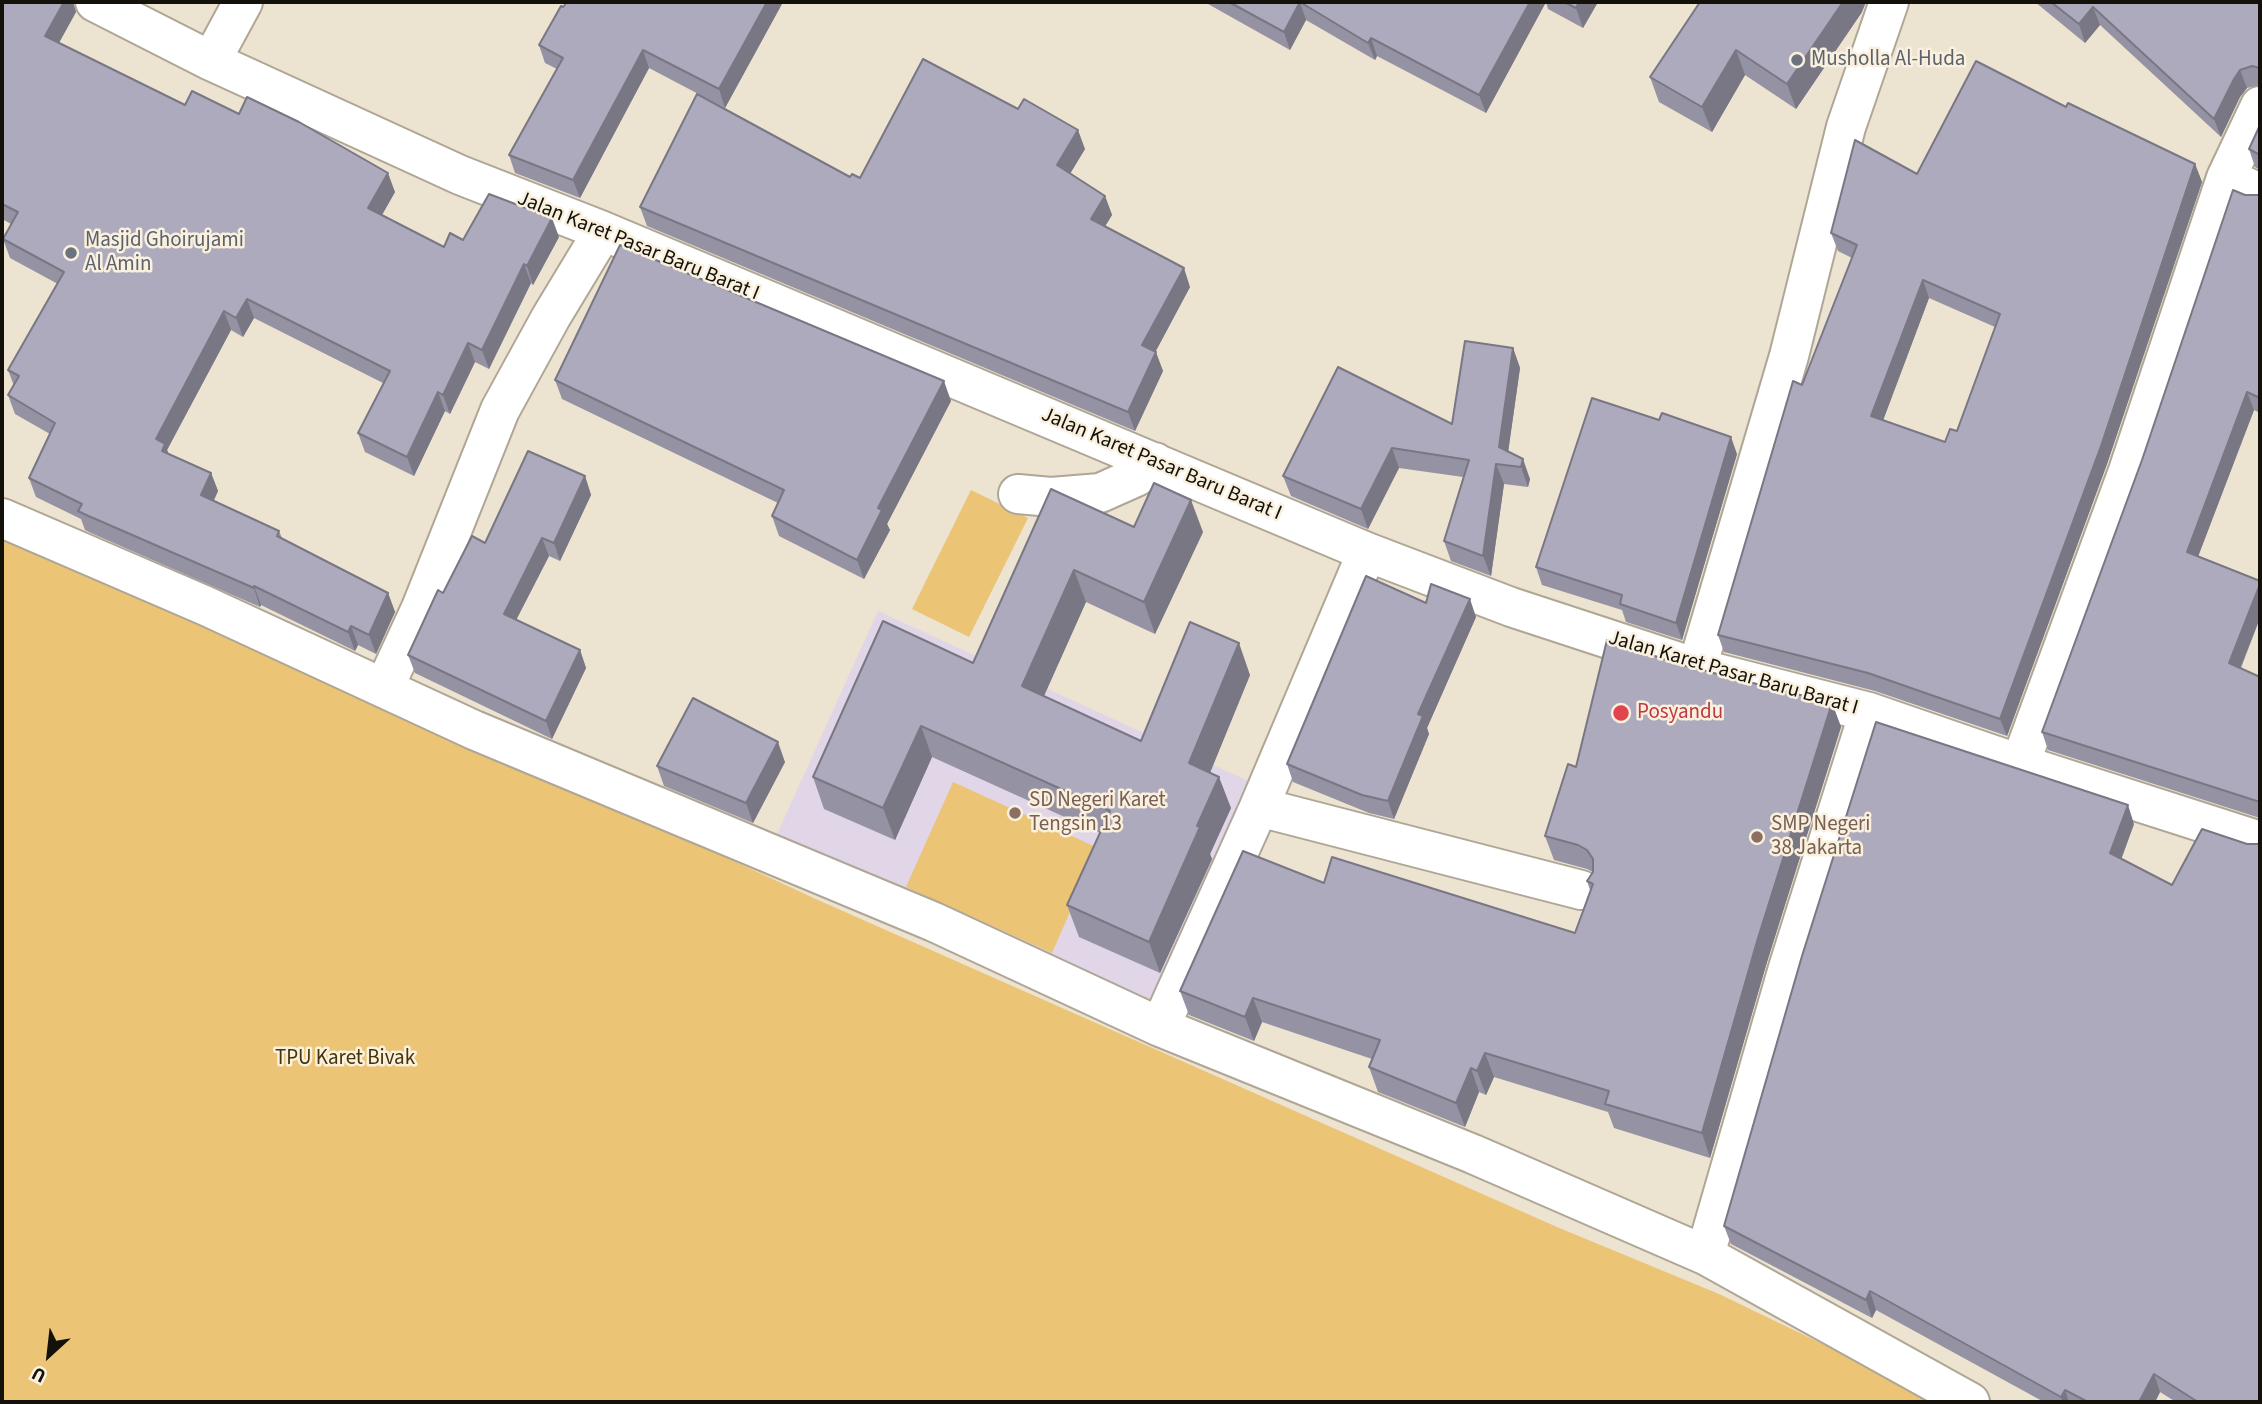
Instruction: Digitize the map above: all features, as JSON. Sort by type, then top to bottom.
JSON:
[{"type":"street","name":"Jalan Karet Pasar Baru Barat I","points":[[95,2],[211,61],[460,175],[603,231],[1367,552],[1511,607],[1697,668],[1869,712],[2260,841]]},
{"type":"street","points":[[211,61],[243,2]]},
{"type":"street","points":[[1697,668],[1789,356],[1846,127],[1889,2]]},
{"type":"street","points":[[2020,764],[2128,471],[2226,178],[2260,106]]},
{"type":"street","points":[[2226,178],[2260,193]]},
{"type":"street","points":[[384,688],[421,608],[500,410],[551,317],[603,231]]},
{"type":"street","points":[[1018,494],[1051,497],[1100,493],[1136,477],[1155,462]]},
{"type":"street","points":[[2,519],[206,606],[474,730],[934,922],[1160,1027],[1473,1154],[1705,1255],[1970,1402]]},
{"type":"street","points":[[1160,1027],[1259,807],[1367,552]]},
{"type":"street","points":[[1705,1255],[1788,968],[1869,712]]},
{"type":"street","points":[[1259,807],[1581,890]]},
{"type":"shaded area","name":"SD Negeri Karet Tengsin 13","points":[[878,611],[1257,785],[1152,1015],[774,841]]},
{"type":"green space","points":[[971,490],[1028,518],[969,637],[912,609]]},
{"type":"green space","name":"TPU Karet Bivak","points":[[2,530],[273,648],[818,900],[1557,1227],[1719,1294],[1943,1402],[2,1402]]},
{"type":"green space","points":[[953,782],[1098,848],[1052,953],[906,887]]},
{"type":"building","points":[[2,2],[64,2],[45,36],[185,105],[192,91],[239,114],[247,97],[299,122],[388,173],[368,208],[444,247],[450,233],[463,240],[489,194],[552,218],[527,266],[524,264],[482,350],[468,343],[443,395],[438,392],[407,457],[358,433],[390,371],[247,299],[236,318],[224,311],[156,439],[165,444],[162,451],[211,473],[201,495],[279,531],[277,536],[388,593],[369,635],[351,626],[348,632],[254,586],[84,514],[78,511],[82,504],[29,478],[55,423],[8,395],[19,376],[8,370],[64,272],[3,239],[18,212],[2,204]]},
{"type":"building","points":[[567,2],[767,2],[719,89],[643,50],[573,180],[509,155],[563,58],[539,45],[561,6]]},
{"type":"building","points":[[1229,2],[1300,2],[1284,32]]},
{"type":"building","points":[[1300,2],[1530,2],[1479,95],[1371,38],[1368,43]]},
{"type":"building","points":[[1564,2],[1579,2],[1576,8]]},
{"type":"building","points":[[1700,2],[1843,2],[1787,84],[1736,50],[1702,107],[1650,77]]},
{"type":"building","points":[[2051,2],[2260,2],[2260,68],[2252,66],[2240,70],[2214,119],[2093,7],[2079,24]]},
{"type":"building","points":[[923,59],[1018,109],[1024,99],[1078,130],[1057,165],[1105,196],[1091,219],[1184,268],[1142,345],[1156,352],[1128,412],[640,207],[697,94],[850,177],[852,174],[860,178]]},
{"type":"building","points":[[1976,61],[2066,107],[2068,103],[2195,164],[2101,446],[2000,719],[1868,673],[1718,635],[1793,381],[1802,385],[1857,245],[1831,233],[1855,140],[1917,174]],"holes":[[[1923,280],[2000,314],[1957,431],[1950,429],[1945,442],[1871,416]]]},
{"type":"building","points":[[2260,125],[2260,155],[2249,149]]},
{"type":"building","points":[[2233,190],[2245,195],[2260,195],[2260,398],[2247,392],[2187,552],[2260,581],[2229,663],[2260,677],[2260,802],[2042,732],[2142,460]]},
{"type":"building","points":[[620,245],[944,381],[878,508],[882,510],[857,560],[772,516],[784,490],[555,380]]},
{"type":"building","points":[[1465,341],[1513,348],[1499,447],[1523,459],[1521,467],[1496,464],[1483,556],[1444,541],[1469,460],[1392,448],[1361,509],[1283,476],[1338,367],[1452,424]]},
{"type":"building","points":[[1592,398],[1659,420],[1662,413],[1731,437],[1676,623],[1620,604],[1622,595],[1536,567]]},
{"type":"building","points":[[528,451],[585,476],[554,543],[542,538],[504,614],[580,650],[546,721],[408,655],[438,590],[443,593],[472,536],[485,543]]},
{"type":"building","points":[[1154,483],[1191,500],[1144,602],[1074,570],[1022,686],[1141,741],[1190,622],[1239,643],[1189,763],[1219,777],[1149,942],[1067,905],[1110,811],[921,726],[883,808],[813,777],[883,621],[973,663],[1051,489],[1134,527]]},
{"type":"building","points":[[1366,576],[1426,603],[1431,584],[1470,599],[1418,714],[1423,716],[1388,801],[1362,795],[1287,764]]},
{"type":"building","points":[[1607,640],[1682,665],[1832,703],[1758,938],[1702,1133],[1605,1104],[1609,1091],[1485,1053],[1477,1071],[1471,1068],[1456,1103],[1369,1067],[1380,1040],[1253,998],[1245,1017],[1180,991],[1243,851],[1324,883],[1332,857],[1575,933],[1593,884],[1587,881],[1593,872],[1593,859],[1587,850],[1578,845],[1545,836],[1568,764],[1576,767]]},
{"type":"building","points":[[693,698],[778,742],[746,803],[657,766]]},
{"type":"building","points":[[1876,722],[2128,805],[2110,853],[2172,885],[2202,829],[2247,844],[2260,843],[2260,1402],[2198,1402],[2154,1374],[2139,1402],[2088,1402],[2065,1390],[2061,1397],[1870,1291],[1866,1300],[1724,1226],[1802,956]]},
{"type":"place","name":"Musholla Al-Huda","points":[[1797,60]]},
{"type":"place","name":"Masjid Ghoirujami Al Amin","points":[[71,253]]},
{"type":"place","name":"Posyandu","points":[[1621,713]]},
{"type":"place","name":"SD Negeri Karet Tengsin 13","points":[[1015,813]]},
{"type":"place","name":"SMP Negeri 38 Jakarta","points":[[1757,837]]}]
